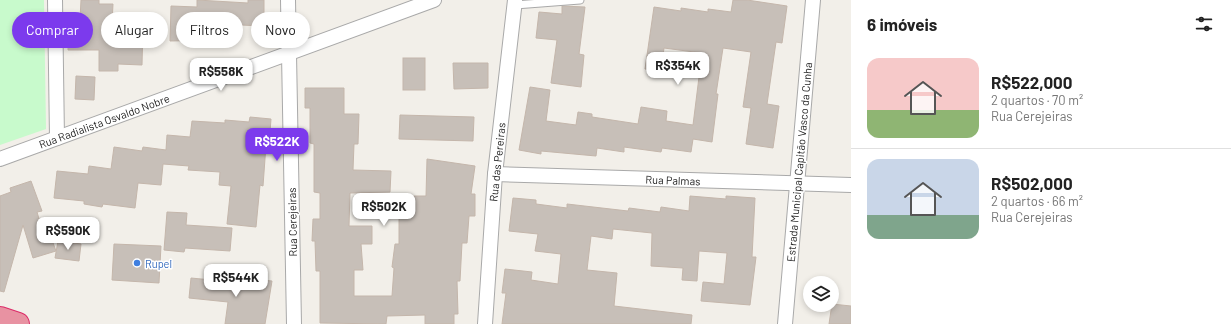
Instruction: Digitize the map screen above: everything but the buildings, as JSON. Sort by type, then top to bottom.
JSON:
[{"type":"highway","points":[[0,318],[18,324]]},
{"type":"street","points":[[55,0],[57,138]]},
{"type":"street","name":"Rua Cerejeiras","points":[[288,0],[294,324]]},
{"type":"street","name":"Rua Radialista Osvaldo Nobre","points":[[0,159],[434,0]]},
{"type":"street","name":"Estrada Municipal Capitão Vasco da Cunha","points":[[785,324],[813,0]]},
{"type":"street","name":"Rua das Pereiras","points":[[484,324],[494,174],[515,2]]},
{"type":"street","name":"Rua Palmas","points":[[494,174],[851,185]]},
{"type":"lane","points":[[515,2],[580,0]]},
{"type":"green space","points":[[0,0],[44,0],[44,12],[12,12],[12,48],[45,48],[46,129],[0,145]]},
{"type":"place","name":"Rupel","points":[[137,263]]}]
